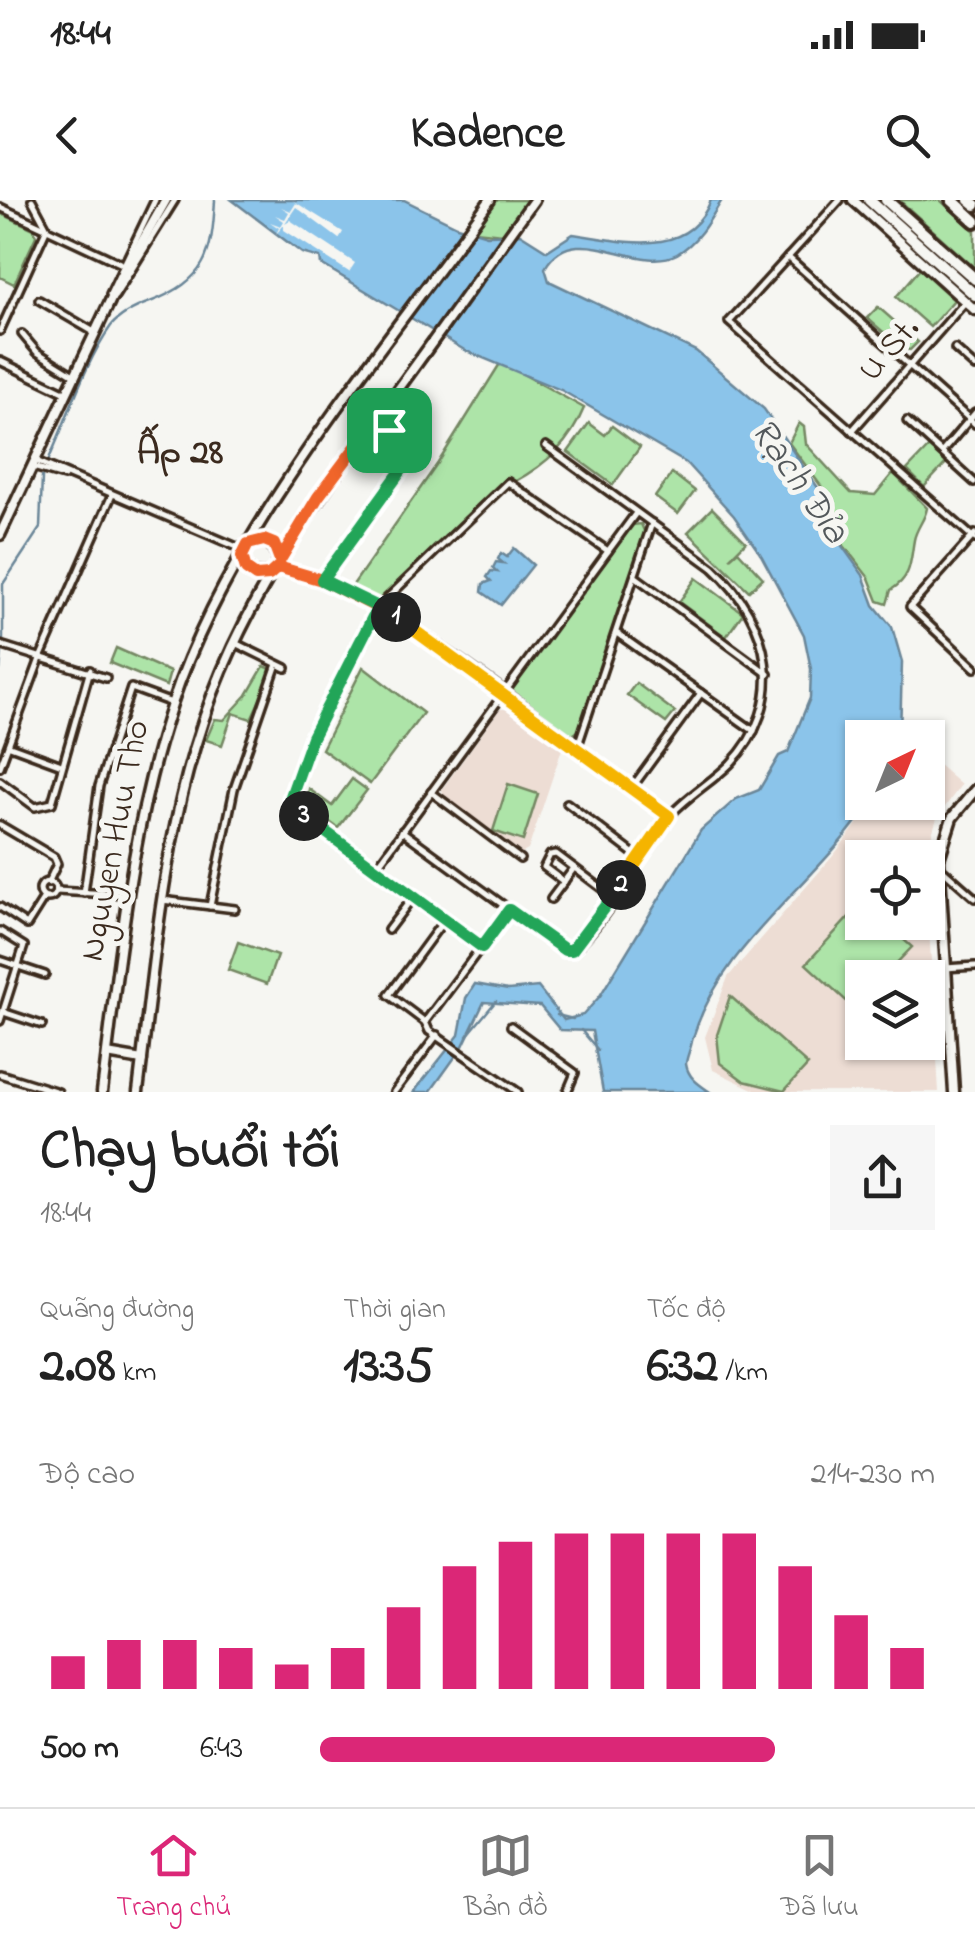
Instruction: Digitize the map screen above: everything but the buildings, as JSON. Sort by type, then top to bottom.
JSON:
[{"type":"highway","points":[[869,200],[971,297]]},
{"type":"highway","points":[[886,200],[975,278]]},
{"type":"highway","points":[[952,200],[975,221]]},
{"type":"highway","points":[[969,200],[975,205]]},
{"type":"main road","points":[[0,535],[94,332],[166,200]]},
{"type":"main road","points":[[490,200],[291,477],[243,553],[250,574],[269,575],[279,564],[318,497],[534,200]]},
{"type":"main road","points":[[854,200],[971,297],[975,310]]},
{"type":"main road","points":[[253,542],[274,544],[279,564]]},
{"type":"main road","name":"Nguyen Huu Tho","points":[[102,1092],[128,896],[149,781],[172,703],[211,613],[243,553]]},
{"type":"main road","name":"Nguyen Huu Tho","points":[[138,1092],[162,900],[186,776],[235,643],[269,575]]},
{"type":"main road","points":[[945,841],[949,825],[975,790]]},
{"type":"main road","points":[[945,968],[954,1092]]},
{"type":"main road","points":[[107,1054],[142,1060]]},
{"type":"street","points":[[32,200],[47,228]]},
{"type":"street","points":[[110,302],[122,264],[154,202],[144,200]]},
{"type":"street","points":[[110,302],[176,200]]},
{"type":"street","points":[[840,200],[730,322],[974,537],[910,607],[975,668]]},
{"type":"street","points":[[0,206],[122,264]]},
{"type":"street","points":[[0,331],[47,228]]},
{"type":"street","points":[[788,257],[972,422]]},
{"type":"street","name":"U St.","points":[[852,431],[971,297]]},
{"type":"street","points":[[39,300],[94,332]]},
{"type":"street","points":[[22,334],[37,352],[74,375]]},
{"type":"street","points":[[955,350],[975,367]]},
{"type":"street","points":[[0,361],[66,393]]},
{"type":"street","points":[[942,452],[972,422],[975,412]]},
{"type":"street","points":[[322,580],[416,450],[376,420]]},
{"type":"street","points":[[907,421],[974,482]]},
{"type":"street","points":[[402,831],[565,950],[572,950],[669,816],[730,764],[754,731],[765,703],[768,674],[761,637],[736,592],[652,523],[546,446]]},
{"type":"street","points":[[34,464],[243,553]]},
{"type":"street","points":[[482,947],[292,807],[290,799],[312,737],[378,607],[508,482],[608,550]]},
{"type":"street","points":[[0,768],[42,656],[112,494]]},
{"type":"street","points":[[375,869],[637,512]]},
{"type":"street","points":[[576,748],[652,523]]},
{"type":"street","points":[[279,564],[378,607],[669,816]]},
{"type":"street","points":[[636,577],[768,674]]},
{"type":"street","points":[[617,632],[754,731]]},
{"type":"street","points":[[235,643],[286,668]]},
{"type":"street","points":[[0,646],[90,670],[106,678]]},
{"type":"street","points":[[210,906],[219,844],[234,788],[278,664]]},
{"type":"street","points":[[0,781],[35,808],[52,803],[90,670]]},
{"type":"street","points":[[84,894],[99,786],[131,688],[172,703]]},
{"type":"street","points":[[631,789],[701,693]]},
{"type":"street","points":[[10,746],[60,765]]},
{"type":"street","points":[[431,792],[520,858]]},
{"type":"street","points":[[567,804],[640,858]]},
{"type":"street","points":[[0,825],[54,858],[57,864],[40,889],[44,898]]},
{"type":"street","points":[[564,882],[555,880],[544,867],[550,856],[556,854],[613,897]]},
{"type":"street","points":[[551,899],[574,868]]},
{"type":"street","points":[[945,871],[975,898]]},
{"type":"street","points":[[48,882],[56,891],[128,896]]},
{"type":"street","points":[[44,898],[52,897],[56,891]]},
{"type":"street","points":[[388,930],[412,896]]},
{"type":"street","points":[[0,907],[27,925],[44,898]]},
{"type":"street","points":[[162,900],[236,909]]},
{"type":"street","points":[[425,1022],[509,910]]},
{"type":"street","points":[[444,920],[388,995],[425,1022],[437,1036],[518,1092]]},
{"type":"street","points":[[0,930],[24,946],[0,1021]]},
{"type":"street","points":[[0,960],[45,975]]},
{"type":"street","points":[[945,968],[975,966]]},
{"type":"street","points":[[1,1012],[42,1025]]},
{"type":"street","points":[[511,1026],[575,1073],[567,1092]]},
{"type":"street","points":[[394,1092],[437,1036]]},
{"type":"street","points":[[0,1074],[58,1092]]},
{"type":"shaded area","points":[[500,709],[508,709],[562,749],[528,850],[522,853],[443,795],[442,789]]},
{"type":"shaded area","points":[[945,771],[961,785],[945,807]]},
{"type":"shaded area","points":[[860,820],[936,820],[930,840],[845,840]]},
{"type":"shaded area","points":[[845,840],[845,940],[930,940],[931,960],[845,960],[845,1060],[937,1060],[939,1092],[759,1092],[713,1070],[705,1037],[728,977]]},
{"type":"green space","points":[[497,200],[527,200],[502,234],[475,231]]},
{"type":"green space","points":[[899,200],[940,200],[975,231],[975,268]]},
{"type":"green space","points":[[0,213],[34,229],[36,236],[14,284],[0,277]]},
{"type":"green space","points":[[920,269],[954,300],[930,327],[896,297]]},
{"type":"green space","points":[[878,307],[918,342],[910,350],[903,349],[867,318]]},
{"type":"green space","points":[[501,362],[584,408],[572,432],[537,468],[514,482],[507,480],[378,607],[348,592],[438,463]]},
{"type":"green space","points":[[589,423],[605,435],[612,426],[640,447],[613,485],[568,452]]},
{"type":"green space","points":[[799,423],[804,427],[806,444],[851,493],[875,495],[893,473],[927,508],[906,574],[891,590],[887,604],[878,601],[869,578],[838,538],[824,490],[789,443]]},
{"type":"green space","points":[[930,446],[947,462],[924,487],[907,470]]},
{"type":"green space","points":[[672,473],[695,491],[678,514],[655,497]]},
{"type":"green space","points":[[712,508],[746,542],[730,558],[738,551],[763,578],[749,591],[688,532]]},
{"type":"green space","points":[[641,524],[645,533],[581,729],[571,736],[514,694],[512,688],[632,525]]},
{"type":"green space","points":[[696,578],[743,613],[726,637],[679,602]]},
{"type":"green space","points":[[116,648],[170,672],[166,686],[110,663]]},
{"type":"green space","points":[[264,666],[274,670],[251,719],[233,713],[222,745],[206,740],[215,719],[224,720],[247,695]]},
{"type":"green space","points":[[363,667],[423,713],[370,784],[322,749]]},
{"type":"green space","points":[[636,683],[675,712],[666,723],[627,695]]},
{"type":"green space","points":[[352,779],[367,790],[338,828],[306,805],[309,789],[332,806]]},
{"type":"green space","points":[[508,784],[538,794],[523,841],[493,831]]},
{"type":"green space","points":[[845,922],[845,940],[904,940],[912,947],[899,960],[845,960],[845,1000],[806,964]]},
{"type":"green space","points":[[238,942],[277,956],[267,984],[228,970]]},
{"type":"green space","points":[[730,996],[808,1065],[784,1091],[744,1081],[720,1063],[717,1035]]},
{"type":"water","name":"Rạch Đỉa","points":[[232,200],[404,200],[457,226],[487,235],[520,234],[547,251],[573,234],[633,242],[670,239],[686,232],[700,219],[711,200],[722,200],[697,237],[677,254],[643,258],[589,246],[573,247],[558,253],[545,268],[549,281],[696,351],[764,409],[821,492],[832,532],[863,575],[874,605],[892,627],[902,662],[900,720],[845,720],[845,820],[857,820],[746,945],[705,1006],[686,1064],[692,1077],[710,1092],[603,1092],[592,1031],[560,1030],[540,1006],[484,1002],[463,1046],[430,1092],[414,1092],[459,1035],[466,998],[475,984],[508,990],[538,987],[564,1020],[583,1015],[600,996],[701,830],[736,799],[759,790],[779,756],[788,752],[810,698],[811,669],[804,635],[761,555],[734,516],[686,463],[561,390],[466,351],[321,264],[320,258],[302,253]]},
{"type":"water","points":[[514,548],[533,565],[501,605],[482,592],[483,584],[491,581],[487,577],[491,571],[497,572],[493,568],[496,562],[503,563],[498,559],[501,553],[507,557]]},
{"type":"pier","points":[[292,200],[343,232],[339,239],[296,207],[285,223],[290,220],[355,263],[349,272],[284,230],[284,225],[276,234],[279,228],[270,222],[281,226],[284,221],[275,215],[285,219],[289,212],[281,207],[291,211],[296,203]]},
{"type":"waterway","points":[[48,461],[84,374],[111,326],[129,311],[183,285],[202,264],[208,251],[215,200]]},
{"type":"waterway","points":[[3,642],[3,584],[40,528],[42,477]]},
{"type":"waterway","points":[[0,670],[2,651]]},
{"type":"waterway","points":[[467,1036],[496,1001]]},
{"type":"waterway","points":[[557,1015],[573,1019]]},
{"type":"waterway","points":[[581,1030],[598,1050]]},
{"type":"district","name":"Ấp 28","points":[[180,454]]},
{"type":"route","points":[[389,430],[376,420],[318,497],[280,560],[274,544],[258,540],[245,548],[243,563],[256,576],[269,575],[278,567],[322,580],[348,592],[378,607],[396,616],[669,816],[572,950],[565,950],[509,910],[482,947],[292,807],[290,799],[306,750],[378,607],[322,580],[416,450],[389,430]]}]
